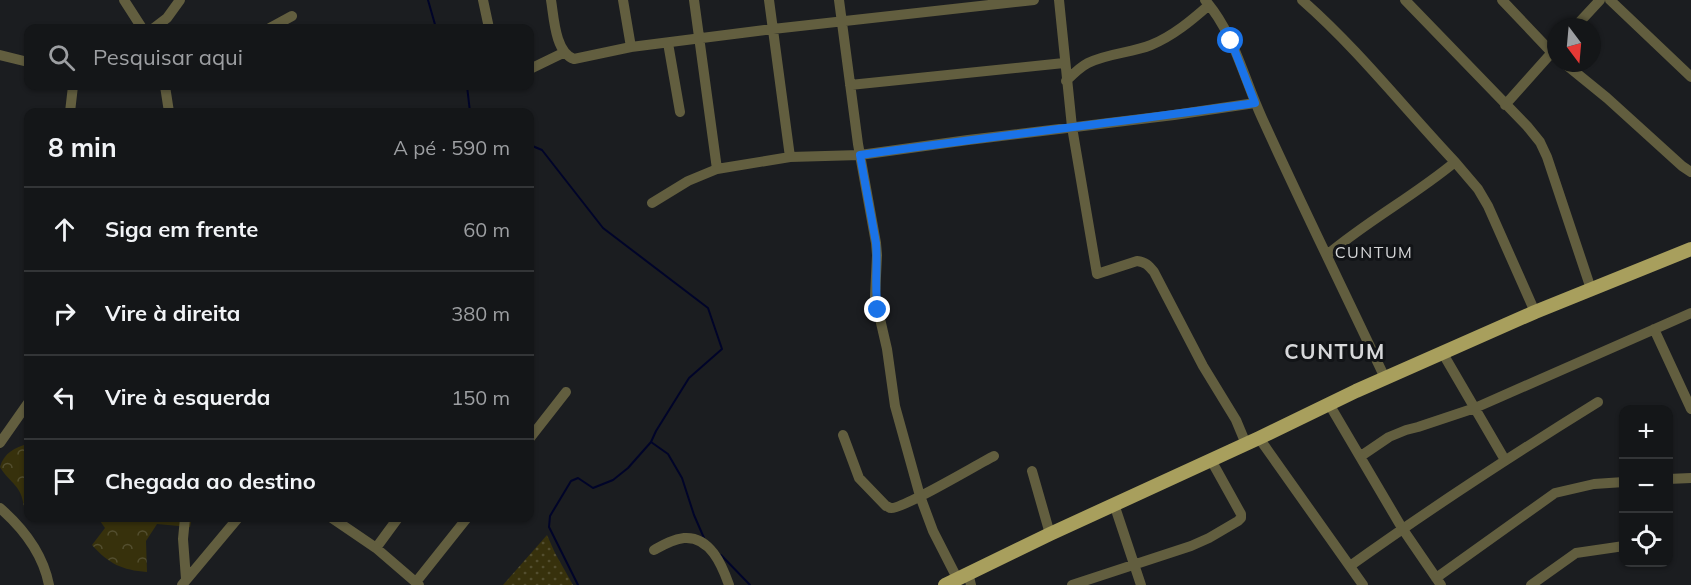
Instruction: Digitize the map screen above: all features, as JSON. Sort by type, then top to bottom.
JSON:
[{"type":"main road","points":[[960,580],[1050,534],[1442,352],[1691,249]]},
{"type":"street","points":[[124,0],[139,24]]},
{"type":"street","points":[[159,24],[180,0]]},
{"type":"street","points":[[483,0],[488,24]]},
{"type":"street","points":[[551,0],[559,44],[563,52],[574,59],[632,47],[841,20],[1034,0]]},
{"type":"street","points":[[623,0],[632,47]]},
{"type":"street","points":[[694,0],[717,170]]},
{"type":"street","points":[[769,0],[790,157]]},
{"type":"street","points":[[839,0],[860,155],[876,243],[875,297],[887,350],[895,406],[920,496],[933,531],[960,580]]},
{"type":"street","points":[[1059,0],[1072,127],[1097,274],[1137,261],[1143,261],[1154,272],[1209,376],[1236,420],[1363,585]]},
{"type":"street","points":[[1302,0],[1328,23],[1372,69],[1478,189],[1488,206],[1535,312]]},
{"type":"street","points":[[1502,0],[1547,46]]},
{"type":"street","points":[[1583,18],[1600,0]]},
{"type":"street","points":[[1610,0],[1691,77]]},
{"type":"street","points":[[1413,2],[1540,142],[1591,289]]},
{"type":"street","points":[[1066,81],[1086,64],[1099,58],[1130,52],[1170,35],[1192,20],[1207,3],[1221,21],[1231,41],[1255,103],[1304,211],[1385,378]]},
{"type":"street","points":[[277,24],[292,16]]},
{"type":"street","points":[[668,43],[680,112]]},
{"type":"street","points":[[534,67],[563,52]]},
{"type":"street","points":[[0,55],[24,61]]},
{"type":"street","points":[[1505,105],[1547,60]]},
{"type":"street","points":[[850,86],[1064,63]]},
{"type":"street","points":[[1575,72],[1691,172]]},
{"type":"street","points":[[70,108],[73,90]]},
{"type":"street","points":[[167,90],[169,108]]},
{"type":"street","points":[[652,203],[688,181],[717,170],[790,157],[860,155],[1255,103]]},
{"type":"street","points":[[1327,255],[1350,236],[1431,182],[1455,162]]},
{"type":"street","points":[[1361,456],[1389,437],[1475,408],[1691,313]]},
{"type":"street","points":[[1654,329],[1691,410]]},
{"type":"street","points":[[1442,352],[1505,460]]},
{"type":"street","points":[[534,433],[566,392]]},
{"type":"street","points":[[1350,566],[1402,528],[1598,402]]},
{"type":"street","points":[[1329,404],[1402,528],[1438,581],[1555,492],[1594,484],[1619,482]]},
{"type":"street","points":[[0,443],[24,409]]},
{"type":"street","points":[[843,435],[859,478],[886,506],[891,508],[920,496],[994,456]]},
{"type":"street","points":[[1072,585],[1135,566],[1209,538],[1241,518],[1241,514],[1211,460]]},
{"type":"street","points":[[1032,471],[1050,534]]},
{"type":"street","points":[[1673,479],[1691,478]]},
{"type":"street","points":[[1114,504],[1142,585]]},
{"type":"street","points":[[0,508],[38,550],[49,585]]},
{"type":"street","points":[[184,582],[185,522]]},
{"type":"street","points":[[184,582],[235,522]]},
{"type":"street","points":[[338,522],[376,548],[418,584],[464,522]]},
{"type":"street","points":[[376,548],[395,522]]},
{"type":"street","points":[[654,550],[675,540],[686,538],[702,542],[717,557],[729,585]]},
{"type":"street","points":[[1531,585],[1576,553],[1619,547]]},
{"type":"green space","points":[[24,445],[24,507],[18,489],[0,467],[4,458]]},
{"type":"green space","points":[[101,522],[191,522],[190,527],[157,524],[146,541],[147,572],[116,565],[92,545],[105,528]]},
{"type":"green space","points":[[547,535],[573,585],[503,585]]},
{"type":"waterway","points":[[428,0],[435,24]]},
{"type":"waterway","points":[[467,90],[470,108]]},
{"type":"waterway","points":[[534,147],[542,150],[603,228],[708,308],[722,349],[689,378],[651,442],[628,468],[613,480],[593,488],[578,478],[571,481],[550,516],[549,527],[578,585]]},
{"type":"waterway","points":[[651,442],[668,454],[682,478],[704,538]]},
{"type":"waterway","points":[[721,555],[750,585]]},
{"type":"district","name":"CUNTUM","points":[[1374,252]]},
{"type":"district","name":"CUNTUM","points":[[1335,352]]},
{"type":"route","points":[[878,310],[875,297],[876,243],[860,155],[1255,103],[1231,41]]}]
